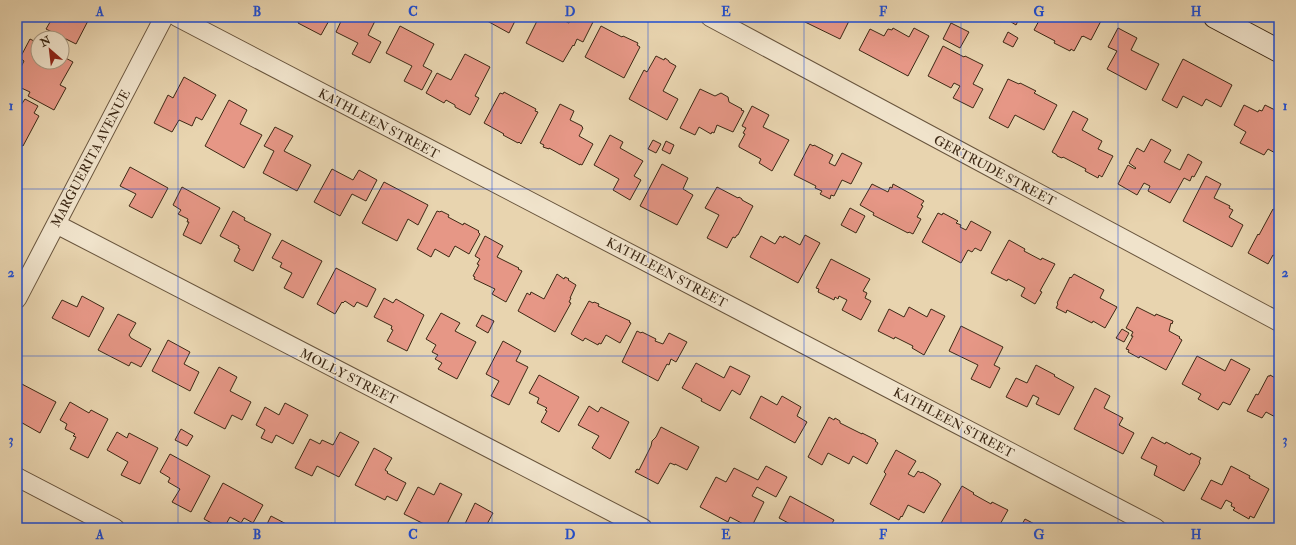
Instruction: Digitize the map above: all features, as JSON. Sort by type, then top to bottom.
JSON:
[{"type":"street","name":"MARGUERITA AVENUE","points":[[17,299],[164,17]]},
{"type":"street","name":"KATHLEEN STREET","points":[[177,17],[1156,528]]},
{"type":"street","name":"GERTRUDE STREET","points":[[710,17],[1279,322]]},
{"type":"street","points":[[1215,17],[1279,50]]},
{"type":"street","name":"MOLLY STREET","points":[[56,224],[643,528]]},
{"type":"street","points":[[17,477],[115,528]]},
{"type":"building","points":[[53,17],[90,17],[76,44],[70,41],[70,30],[46,29]]},
{"type":"building","points":[[294,17],[331,17],[321,35],[298,23],[299,20]]},
{"type":"building","points":[[343,17],[377,17],[368,35],[381,42],[370,63],[352,54],[358,43],[336,32]]},
{"type":"building","points":[[480,17],[517,17],[509,33]]},
{"type":"building","points":[[539,17],[556,17],[569,23],[572,17],[583,17],[593,22],[583,42],[577,39],[563,62],[526,43]]},
{"type":"building","points":[[805,17],[851,17],[840,39],[805,22],[807,19]]},
{"type":"building","points":[[1003,17],[1020,17],[1016,25]]},
{"type":"building","points":[[1041,17],[1074,17],[1077,19],[1078,17],[1100,17],[1102,19],[1091,40],[1082,36],[1074,51],[1071,49],[1070,51],[1034,30]]},
{"type":"building","points":[[951,23],[969,32],[960,48],[943,39]]},
{"type":"building","points":[[400,26],[434,44],[423,66],[432,71],[422,90],[404,81],[412,66],[386,53]]},
{"type":"building","points":[[601,26],[622,37],[623,36],[638,43],[637,45],[640,47],[624,78],[585,57]]},
{"type":"building","points":[[893,28],[909,37],[914,28],[929,36],[908,76],[859,50],[870,29],[884,36],[888,29],[892,30]]},
{"type":"building","points":[[1118,28],[1137,38],[1131,50],[1159,64],[1146,90],[1107,69],[1117,51],[1108,47]]},
{"type":"building","points":[[1008,32],[1018,38],[1013,47],[1003,42]]},
{"type":"building","points":[[30,39],[30,70],[68,70],[60,85],[66,88],[54,110],[28,96],[30,92],[17,86],[17,75],[24,61],[20,58]]},
{"type":"building","points":[[943,46],[983,65],[973,84],[983,89],[973,108],[953,98],[960,86],[954,83],[951,88],[928,76]]},
{"type":"building","points":[[465,54],[490,67],[475,96],[479,98],[470,115],[446,100],[444,103],[426,93],[437,73],[451,80]]},
{"type":"building","points":[[656,56],[664,60],[665,58],[676,66],[663,91],[678,99],[667,120],[629,99],[644,70],[647,72]]},
{"type":"building","points":[[1183,59],[1232,85],[1221,107],[1206,99],[1202,106],[1183,96],[1177,108],[1162,100]]},
{"type":"building","points":[[70,60],[73,62],[70,67]]},
{"type":"building","points":[[184,77],[216,95],[202,120],[196,117],[192,126],[179,120],[172,132],[154,123],[168,95],[173,98]]},
{"type":"building","points":[[1008,79],[1036,91],[1034,93],[1057,105],[1044,130],[1015,115],[1008,128],[989,118]]},
{"type":"building","points":[[700,89],[715,96],[721,93],[728,97],[729,102],[744,111],[733,132],[717,125],[714,133],[712,132],[711,134],[699,127],[695,135],[680,128]]},
{"type":"building","points":[[504,92],[536,109],[535,111],[538,112],[521,144],[484,123],[500,93],[503,94]]},
{"type":"building","points":[[25,99],[38,106],[34,113],[39,116],[23,146],[17,143],[17,103],[21,105]]},
{"type":"building","points":[[229,100],[247,110],[240,124],[262,135],[244,168],[205,146]]},
{"type":"building","points":[[560,104],[574,111],[570,120],[582,126],[583,128],[579,136],[593,144],[582,165],[549,148],[543,147],[544,145],[540,143]]},
{"type":"building","points":[[1244,105],[1258,112],[1259,110],[1262,111],[1265,105],[1279,112],[1279,150],[1277,154],[1268,149],[1264,155],[1240,143],[1246,132],[1234,125]]},
{"type":"building","points":[[752,106],[769,115],[763,127],[789,140],[772,171],[759,163],[761,159],[739,147],[746,128],[742,126]]},
{"type":"building","points":[[1073,111],[1088,119],[1082,130],[1102,141],[1098,149],[1113,156],[1102,177],[1099,175],[1098,178],[1085,171],[1086,169],[1063,157],[1057,156],[1052,152]]},
{"type":"building","points":[[275,127],[293,136],[284,151],[311,165],[297,191],[263,173],[274,151],[264,146]]},
{"type":"building","points":[[610,135],[623,142],[620,148],[643,161],[634,176],[641,180],[630,200],[613,190],[619,179],[594,165]]},
{"type":"building","points":[[1151,139],[1171,150],[1164,162],[1180,170],[1188,154],[1202,162],[1194,177],[1192,176],[1190,181],[1184,178],[1170,203],[1148,191],[1150,186],[1144,183],[1137,195],[1118,184],[1128,165],[1135,169],[1136,168],[1129,163],[1137,148],[1144,152]]},
{"type":"building","points":[[653,140],[661,144],[656,153],[648,149]]},
{"type":"building","points":[[666,141],[674,145],[670,154],[662,150]]},
{"type":"building","points":[[810,144],[833,155],[829,163],[835,166],[842,153],[862,163],[851,184],[842,180],[834,196],[831,195],[830,199],[820,194],[822,191],[815,188],[816,186],[794,175]]},
{"type":"building","points":[[662,164],[688,178],[683,189],[693,195],[677,225],[640,206]]},
{"type":"building","points":[[130,167],[168,188],[152,218],[129,206],[136,194],[120,186]]},
{"type":"building","points":[[332,169],[353,180],[359,170],[377,180],[366,201],[352,194],[340,216],[314,202]]},
{"type":"building","points":[[1206,176],[1221,184],[1214,198],[1230,206],[1229,208],[1233,210],[1229,217],[1243,225],[1232,247],[1183,221]]},
{"type":"building","points":[[384,182],[428,205],[418,225],[408,219],[397,241],[362,223]]},
{"type":"building","points":[[872,184],[888,192],[890,187],[892,188],[893,184],[924,201],[917,217],[921,219],[913,234],[908,233],[873,215],[874,213],[860,205]]},
{"type":"building","points":[[182,187],[220,208],[201,244],[183,235],[189,222],[187,222],[188,219],[178,214],[181,210],[173,205]]},
{"type":"building","points":[[717,187],[738,198],[739,197],[753,206],[738,235],[735,238],[733,237],[727,248],[707,238],[719,215],[705,208]]},
{"type":"building","points":[[850,208],[865,216],[856,233],[841,225]]},
{"type":"building","points":[[1273,209],[1279,213],[1279,258],[1273,255],[1268,264],[1248,253]]},
{"type":"building","points":[[233,211],[245,218],[244,220],[271,234],[253,271],[234,261],[240,249],[238,248],[239,246],[220,236]]},
{"type":"building","points":[[437,211],[441,211],[449,215],[448,217],[463,225],[464,223],[479,231],[478,232],[480,234],[469,254],[455,246],[449,257],[435,249],[431,257],[417,249]]},
{"type":"building","points":[[938,213],[942,215],[943,213],[958,221],[956,223],[961,225],[960,227],[966,230],[971,221],[991,232],[981,251],[975,248],[972,252],[968,250],[961,263],[922,242]]},
{"type":"building","points":[[805,235],[820,243],[798,283],[750,257],[761,236],[775,244],[780,236],[783,238],[784,236],[800,245]]},
{"type":"building","points":[[485,236],[503,246],[497,257],[522,271],[506,302],[492,294],[495,289],[474,279],[475,277],[473,276],[479,265],[477,264],[480,259],[475,256]]},
{"type":"building","points":[[282,240],[322,261],[303,298],[284,288],[292,273],[280,267],[282,263],[272,258]]},
{"type":"building","points":[[1009,240],[1025,249],[1024,251],[1041,260],[1042,258],[1055,264],[1040,291],[1042,292],[1035,304],[1021,296],[1025,288],[1008,279],[1007,281],[991,273]]},
{"type":"building","points":[[831,259],[870,279],[863,291],[867,293],[865,298],[871,301],[861,320],[842,310],[847,300],[839,296],[838,299],[835,297],[834,300],[818,292],[819,289],[816,288]]},
{"type":"building","points":[[336,268],[376,289],[367,307],[357,302],[354,307],[345,301],[343,303],[342,302],[335,314],[317,304]]},
{"type":"building","points":[[557,274],[564,279],[565,277],[569,279],[568,280],[576,285],[570,298],[569,302],[571,303],[555,332],[518,311],[527,293],[530,295],[531,292],[544,299]]},
{"type":"building","points":[[1074,274],[1104,290],[1100,298],[1117,307],[1105,328],[1067,310],[1066,313],[1056,308],[1070,277],[1071,278]]},
{"type":"building","points":[[82,296],[104,308],[89,337],[52,318],[62,300],[77,307]]},
{"type":"building","points":[[384,298],[393,303],[396,299],[424,315],[407,351],[387,341],[393,330],[391,329],[392,326],[374,317]]},
{"type":"building","points":[[589,301],[599,304],[598,306],[630,321],[629,322],[631,323],[620,343],[606,335],[601,344],[599,343],[598,345],[585,338],[583,341],[571,334]]},
{"type":"building","points":[[909,307],[927,317],[931,309],[945,316],[924,355],[912,348],[913,346],[878,331],[889,309],[904,317]]},
{"type":"building","points":[[1137,307],[1155,316],[1156,314],[1173,321],[1169,331],[1180,337],[1179,338],[1182,340],[1166,370],[1140,356],[1139,358],[1128,352],[1129,350],[1126,349],[1133,336],[1131,336],[1133,332],[1126,328]]},
{"type":"building","points":[[441,313],[460,323],[455,331],[476,342],[457,379],[438,369],[442,363],[435,359],[438,355],[432,352],[436,345],[426,339]]},
{"type":"building","points":[[118,314],[136,323],[129,335],[131,338],[151,349],[141,367],[131,362],[129,366],[98,350]]},
{"type":"building","points":[[482,315],[494,321],[488,333],[476,326]]},
{"type":"building","points":[[961,326],[1003,347],[994,365],[1000,368],[990,388],[971,379],[978,365],[949,351]]},
{"type":"building","points":[[1122,329],[1129,333],[1124,342],[1116,338]]},
{"type":"building","points":[[637,331],[656,339],[655,341],[663,344],[669,333],[687,342],[676,362],[671,359],[669,365],[667,364],[658,381],[622,362]]},
{"type":"building","points":[[168,340],[190,352],[184,364],[199,372],[190,391],[152,371]]},
{"type":"building","points":[[503,341],[521,351],[516,361],[528,367],[509,405],[491,396],[499,381],[486,374]]},
{"type":"building","points":[[1197,356],[1225,371],[1231,359],[1250,369],[1230,405],[1223,402],[1218,410],[1198,399],[1201,394],[1182,384]]},
{"type":"building","points":[[696,363],[724,378],[730,366],[750,376],[740,395],[732,390],[720,411],[701,401],[702,399],[682,388]]},
{"type":"building","points":[[1036,365],[1074,387],[1059,415],[1036,404],[1039,398],[1033,395],[1027,407],[1006,397],[1016,378],[1027,383]]},
{"type":"building","points":[[219,367],[237,377],[230,391],[251,402],[242,420],[232,415],[225,429],[194,413]]},
{"type":"building","points":[[539,375],[579,397],[559,432],[541,422],[547,408],[537,403],[539,398],[529,393]]},
{"type":"building","points":[[1270,375],[1279,380],[1279,419],[1266,412],[1262,418],[1247,411],[1256,394],[1258,395],[1268,376]]},
{"type":"building","points":[[18,382],[56,402],[40,433],[17,420]]},
{"type":"building","points":[[1095,388],[1110,396],[1104,408],[1123,418],[1119,425],[1134,433],[1123,454],[1074,429]]},
{"type":"building","points":[[761,396],[777,405],[782,396],[801,407],[797,416],[807,422],[795,443],[750,418]]},
{"type":"building","points":[[70,402],[89,413],[91,410],[108,419],[88,458],[70,449],[76,437],[73,436],[75,434],[65,429],[67,424],[60,420]]},
{"type":"building","points":[[285,403],[308,415],[293,444],[276,435],[272,443],[261,438],[265,430],[256,425],[265,407],[279,415]]},
{"type":"building","points":[[589,406],[598,412],[601,407],[629,422],[610,459],[592,448],[599,436],[578,425]]},
{"type":"building","points":[[829,417],[834,420],[835,418],[840,421],[840,423],[876,440],[875,441],[878,443],[867,464],[853,456],[849,464],[828,453],[822,465],[808,457]]},
{"type":"building","points":[[661,427],[699,447],[687,470],[670,463],[658,484],[635,472],[637,469],[639,470],[652,441],[656,437]]},
{"type":"building","points":[[181,429],[193,436],[187,446],[175,440]]},
{"type":"building","points":[[117,432],[127,438],[129,433],[158,448],[140,484],[121,475],[128,462],[107,450]]},
{"type":"building","points":[[340,432],[359,442],[339,477],[317,466],[312,476],[295,468],[310,439],[320,444],[322,440],[333,445]]},
{"type":"building","points":[[1152,437],[1165,444],[1166,442],[1190,455],[1191,453],[1201,458],[1200,463],[1184,491],[1154,475],[1157,466],[1141,458]]},
{"type":"building","points":[[374,448],[392,458],[385,470],[388,472],[387,473],[406,483],[397,501],[387,496],[385,500],[355,485]]},
{"type":"building","points":[[896,450],[916,461],[908,474],[914,477],[918,471],[921,473],[922,472],[941,484],[924,513],[908,505],[899,520],[870,504],[886,474],[884,472]]},
{"type":"building","points":[[170,454],[210,476],[191,512],[172,502],[180,489],[168,482],[170,478],[160,472]]},
{"type":"building","points":[[766,466],[787,477],[776,497],[757,487],[752,496],[764,502],[751,528],[730,517],[728,522],[700,507],[716,477],[726,482],[734,468],[758,480]]},
{"type":"building","points":[[1231,466],[1250,476],[1249,478],[1269,489],[1254,518],[1250,516],[1249,519],[1233,510],[1235,508],[1231,506],[1232,503],[1226,500],[1221,509],[1201,499],[1211,480],[1222,485]]},
{"type":"building","points":[[223,483],[263,505],[253,523],[244,518],[241,523],[230,517],[224,528],[221,528],[204,519]]},
{"type":"building","points":[[440,483],[462,494],[445,528],[432,528],[404,514],[418,487],[434,495]]},
{"type":"building","points":[[962,486],[991,504],[992,502],[1008,510],[998,528],[989,528],[982,524],[980,528],[946,528],[940,525]]},
{"type":"building","points":[[790,496],[834,520],[829,528],[793,528],[794,526],[779,518]]},
{"type":"building","points":[[475,503],[493,513],[487,524],[490,528],[463,528]]},
{"type":"building","points":[[271,516],[294,528],[265,528]]},
{"type":"building","points":[[1025,519],[1042,528],[1020,528]]},
{"type":"building","points":[[331,523],[341,528],[329,528]]}]
